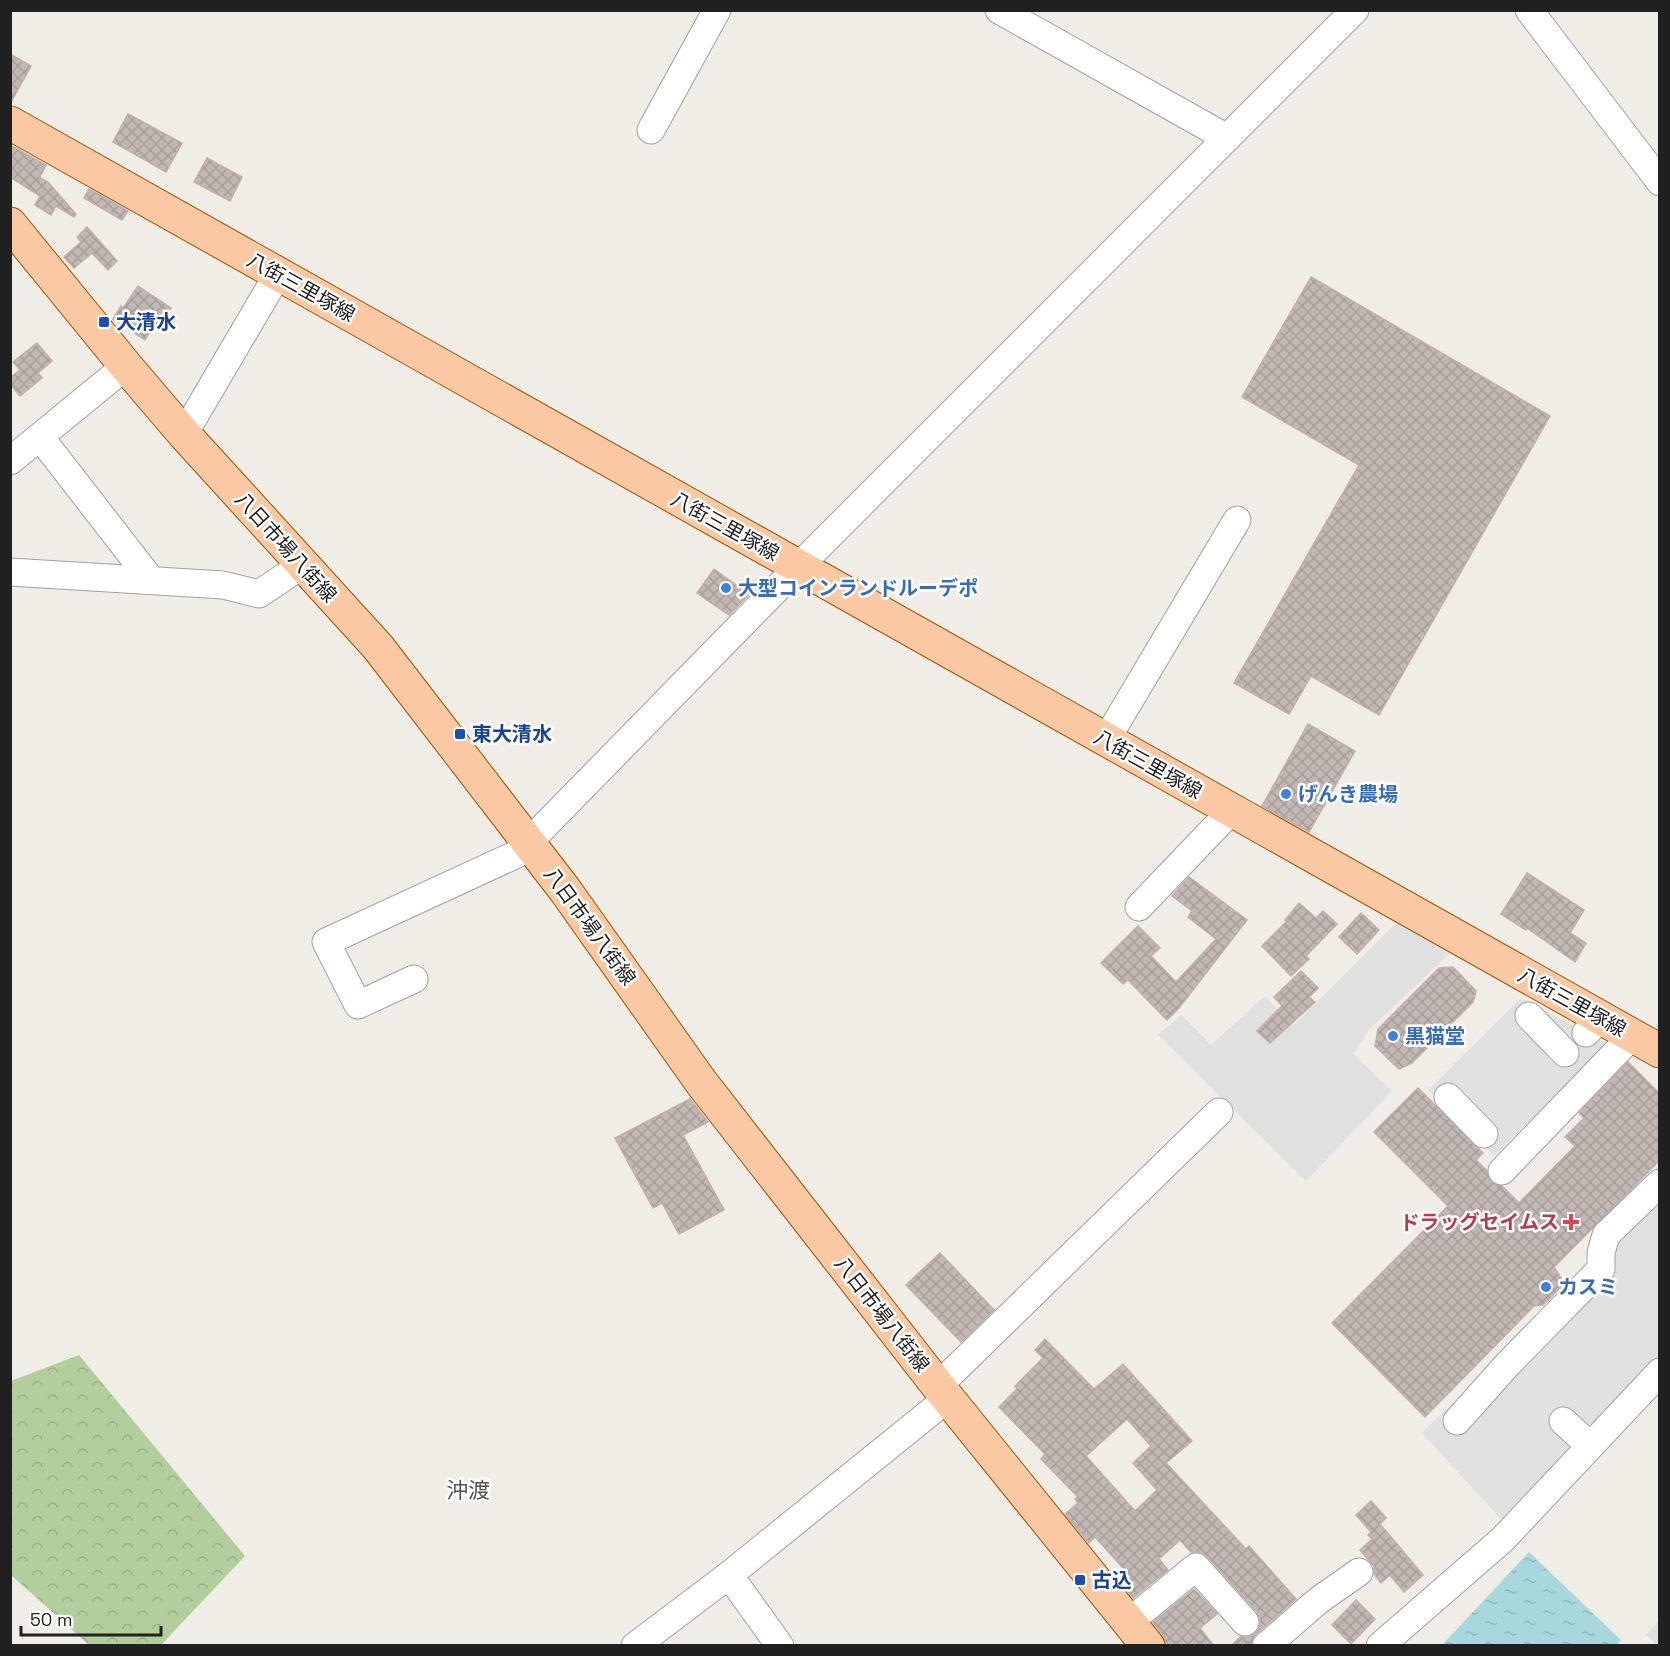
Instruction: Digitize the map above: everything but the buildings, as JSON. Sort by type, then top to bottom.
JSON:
[{"type":"main road","name":"八街三里塚線","points":[[10,123],[1231,811],[1540,1005],[1646,1043]]},
{"type":"main road","name":"八日市場八街線","points":[[10,224],[184,434],[378,647],[565,890],[701,1082],[943,1392],[1139,1633]]},
{"type":"street","points":[[651,130],[717,10]]},
{"type":"street","points":[[999,10],[1227,138]]},
{"type":"street","points":[[414,979],[358,1005],[326,942],[517,854],[798,567],[1355,10]]},
{"type":"street","points":[[1529,10],[1659,182]]},
{"type":"street","points":[[184,434],[278,274]]},
{"type":"street","points":[[10,461],[126,366]]},
{"type":"street","points":[[40,437],[151,580]]},
{"type":"street","points":[[1106,740],[1237,520]]},
{"type":"street","points":[[10,572],[223,585],[259,594],[302,565]]},
{"type":"street","points":[[1139,907],[1231,811]]},
{"type":"street","points":[[1540,1005],[1565,1053]]},
{"type":"street","points":[[1502,1171],[1646,1043]]},
{"type":"street","points":[[1448,1097],[1484,1134]]},
{"type":"street","points":[[635,1646],[729,1575],[943,1392],[1219,1112]]},
{"type":"street","points":[[1456,1421],[1601,1269],[1601,1253],[1606,1235],[1659,1183]]},
{"type":"street","points":[[1380,1646],[1503,1539],[1659,1372]]},
{"type":"street","points":[[1563,1421],[1590,1446]]},
{"type":"street","points":[[1139,1633],[1196,1567],[1245,1622]]},
{"type":"street","points":[[1266,1646],[1319,1600],[1359,1572]]},
{"type":"street","points":[[729,1575],[780,1646]]},
{"type":"green space","points":[[79,1355],[245,1556],[161,1645],[89,1645],[11,1575],[11,1381]]},
{"type":"shaded area","points":[[1397,922],[1450,953],[1369,1030],[1353,1054],[1392,1091],[1306,1181],[1158,1035],[1181,1015],[1211,1045],[1265,996],[1293,1026]]},
{"type":"shaded area","points":[[1521,998],[1608,1044],[1494,1156],[1428,1090]]},
{"type":"shaded area","points":[[1659,1172],[1659,1358],[1501,1519],[1422,1433],[1585,1276],[1590,1239]]},
{"type":"shaded area","points":[[1659,1621],[1659,1645],[1657,1645],[1646,1635]]},
{"type":"water","points":[[1529,1552],[1621,1640],[1616,1646],[1442,1645]]},
{"type":"place","name":"大清水","points":[[104,322]]},
{"type":"place","name":"大型コインランドルーデポ","points":[[726,588]]},
{"type":"place","name":"東大清水","points":[[460,734]]},
{"type":"place","name":"げんき農場","points":[[1286,794]]},
{"type":"place","name":"黒猫堂","points":[[1393,1036]]},
{"type":"place","name":"ドラッグセイムス","points":[[1571,1222]]},
{"type":"place","name":"カスミ","points":[[1546,1287]]},
{"type":"place","name":"古込","points":[[1080,1580]]},
{"type":"district","name":"沖渡","points":[[468,1490]]}]
